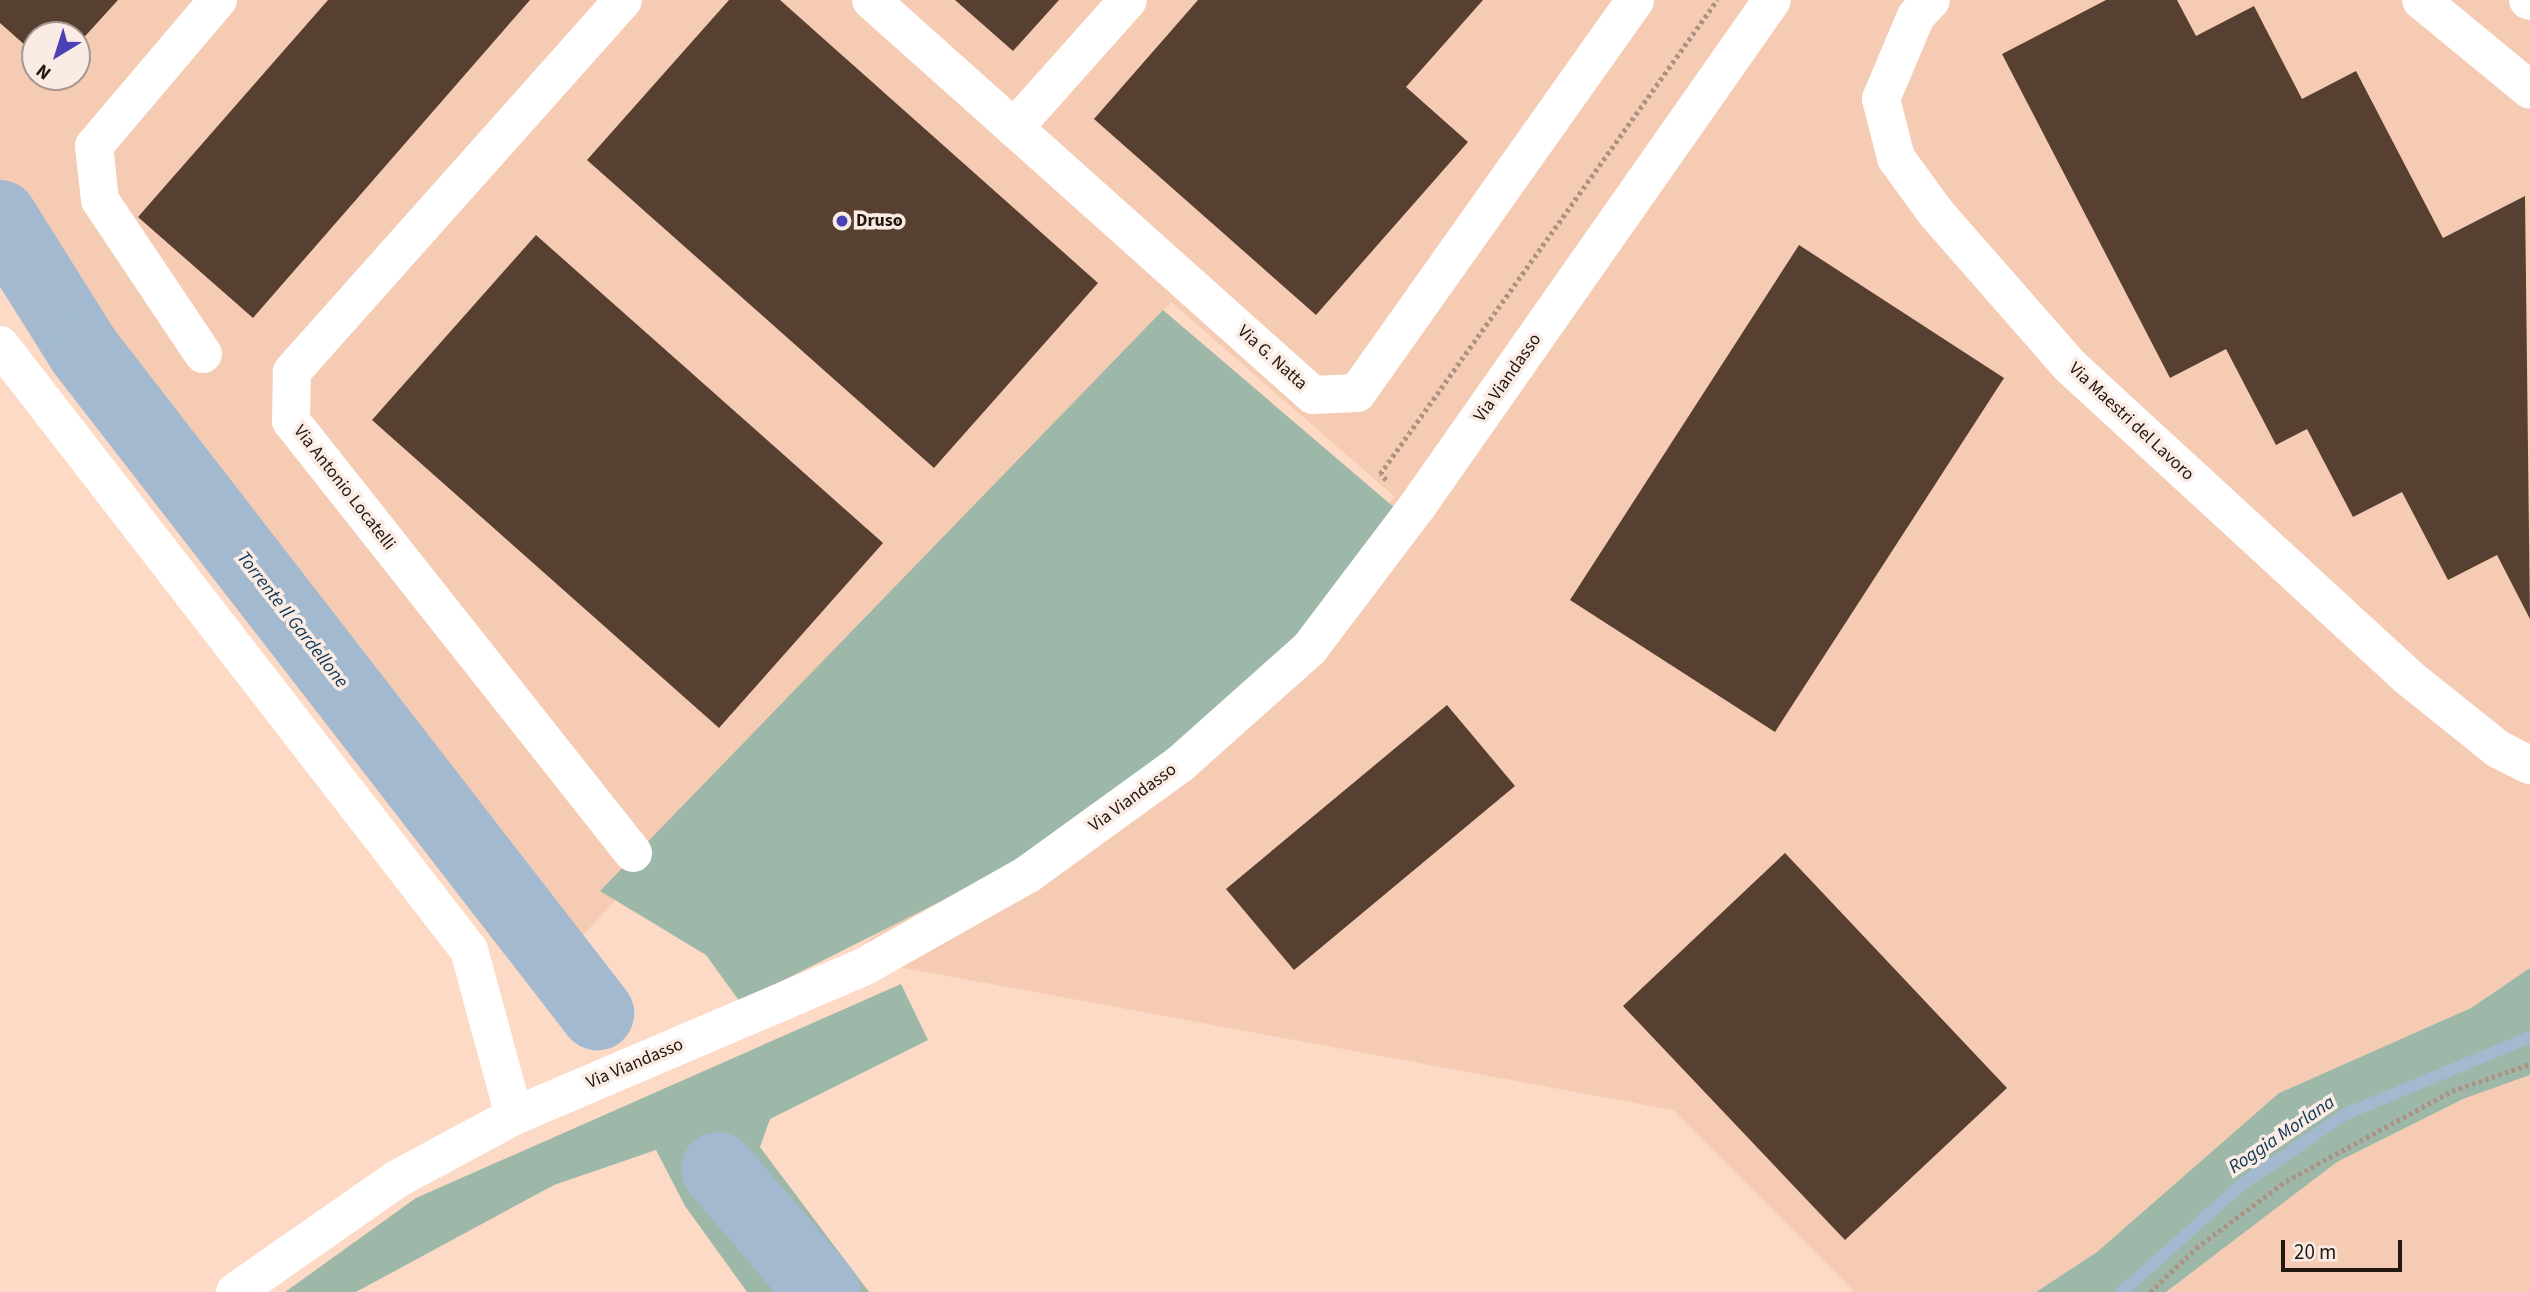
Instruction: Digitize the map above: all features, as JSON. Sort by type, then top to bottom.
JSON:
[{"type":"street","points":[[203,354],[100,200],[94,146],[218,0]]},
{"type":"street","name":"Via Antonio Locatelli","points":[[623,0],[292,372],[291,421],[633,853]]},
{"type":"street","name":"Via G. Natta","points":[[871,0],[1313,395],[1357,393],[1635,0]]},
{"type":"street","points":[[1014,128],[1128,0]]},
{"type":"street","name":"Via Viandasso","points":[[235,1292],[397,1179],[514,1116],[865,966],[1028,874],[1180,764],[1310,648],[1416,509],[1772,0]]},
{"type":"street","name":"Via Maestri del Lavoro","points":[[1931,0],[1916,16],[1881,100],[1896,158],[1936,213],[2070,366],[2408,677],[2498,749],[2530,765]]},
{"type":"street","points":[[2421,0],[2530,90]]},
{"type":"street","points":[[0,345],[469,950],[514,1116]]},
{"type":"path","points":[[1416,509],[1380,474],[1717,0]]},
{"type":"path","points":[[2150,1292],[2196,1248],[2286,1181],[2452,1091],[2530,1064]]},
{"type":"shaded area","points":[[0,0],[2530,0],[2530,968],[2471,1008],[2279,1093],[2097,1252],[2036,1292],[1855,1292],[1673,1110],[845,957],[1149,747],[1395,497],[1171,302],[571,948],[111,394],[0,231]]},
{"type":"shaded area","points":[[2530,1075],[2530,1292],[2166,1292],[2337,1162],[2463,1099]]},
{"type":"green space","points":[[1163,310],[1403,515],[1339,593],[1210,720],[1057,843],[740,1002],[706,955],[600,891]]},
{"type":"green space","points":[[2530,968],[2530,1075],[2463,1099],[2337,1162],[2166,1292],[2036,1292],[2097,1252],[2279,1093],[2471,1008]]},
{"type":"green space","points":[[901,984],[928,1040],[770,1119],[760,1147],[869,1292],[747,1292],[685,1206],[656,1150],[554,1185],[356,1292],[285,1292],[416,1198]]},
{"type":"building","points":[[0,0],[118,0],[91,30],[91,21],[21,21],[21,42],[0,23]]},
{"type":"building","points":[[328,0],[530,0],[253,318],[138,217]]},
{"type":"building","name":"Druso","points":[[729,0],[780,0],[1098,283],[934,468],[587,160]]},
{"type":"building","points":[[955,0],[1059,0],[1013,51]]},
{"type":"building","points":[[1198,0],[1483,0],[1406,87],[1468,142],[1316,315],[1094,119]]},
{"type":"building","points":[[2106,0],[2177,0],[2196,36],[2254,6],[2302,99],[2356,71],[2443,238],[2525,196],[2530,619],[2497,555],[2448,580],[2402,492],[2353,517],[2307,429],[2276,445],[2226,349],[2170,378],[2002,54]]},
{"type":"building","points":[[536,235],[883,543],[719,728],[372,420]]},
{"type":"building","points":[[1799,245],[2004,378],[1775,732],[1570,600]]},
{"type":"building","points":[[1447,705],[1515,786],[1294,970],[1226,889]]},
{"type":"building","points":[[1785,853],[2007,1088],[1845,1240],[1623,1006]]},
{"type":"waterway","name":"Torrente Il Gardellone","points":[[0,217],[84,351],[597,1013]]},
{"type":"waterway","name":"Roggia Morlana","points":[[2122,1292],[2241,1185],[2346,1114],[2530,1037]]},
{"type":"waterway","name":"Torrente Il Gardellone","points":[[718,1169],[823,1292]]},
{"type":"place","name":"Druso","points":[[842,221]]}]
